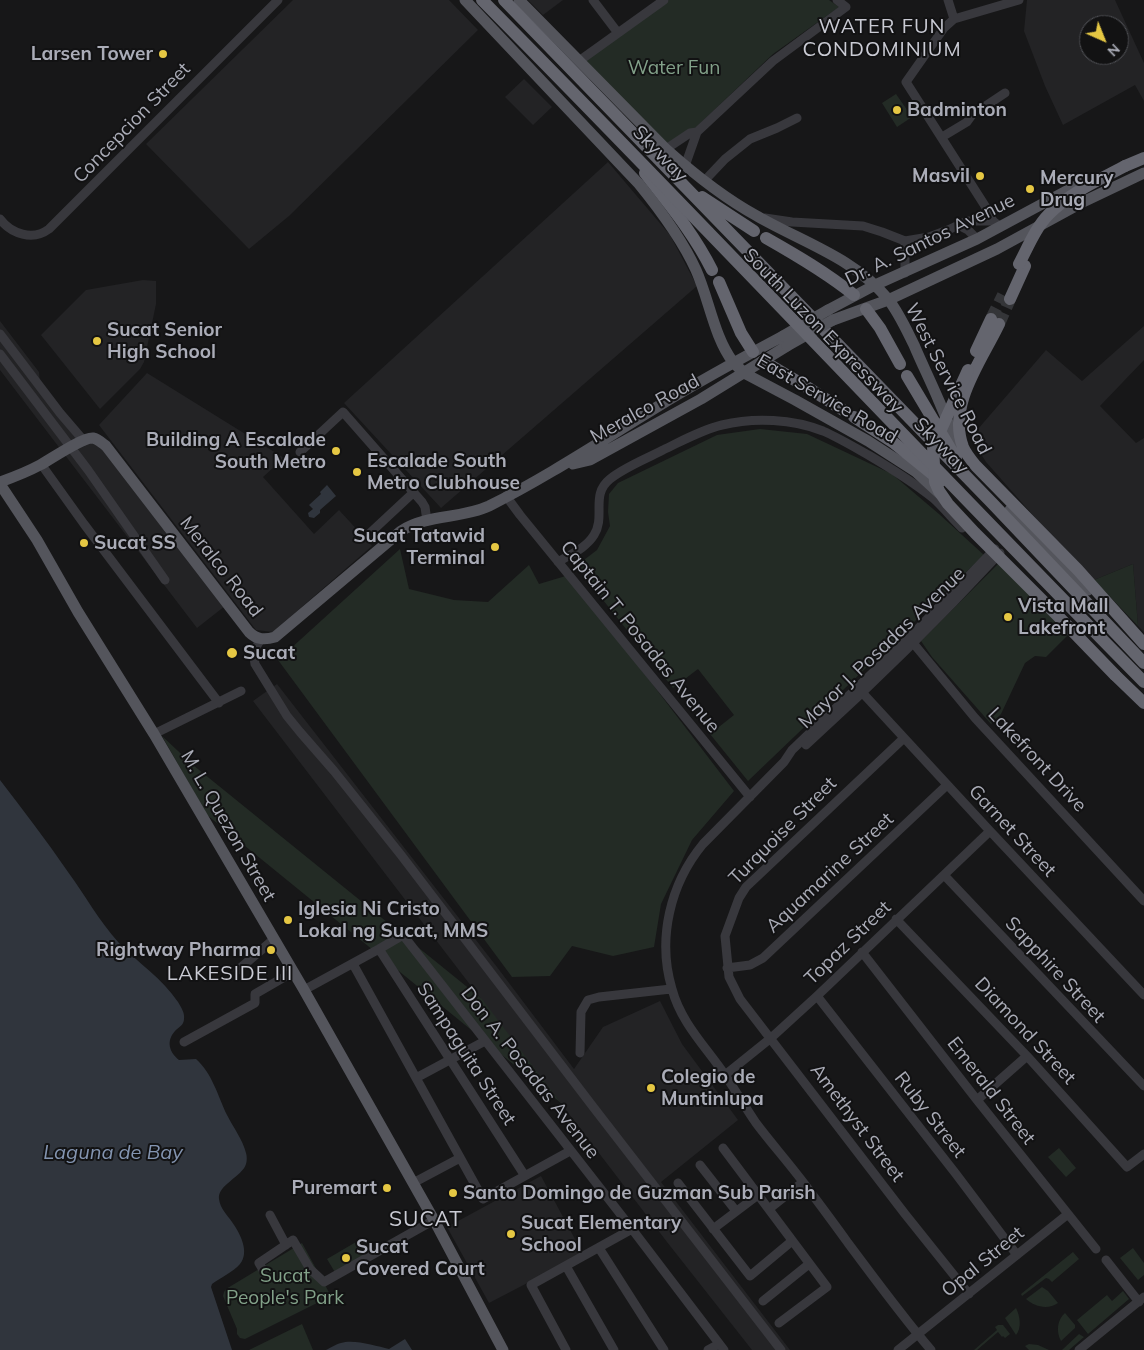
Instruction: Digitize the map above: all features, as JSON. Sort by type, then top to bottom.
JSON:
[{"type":"highway","name":"South Luzon Expressway","points":[[477,0],[1144,687]]},
{"type":"highway","name":"Skyway","points":[[482,0],[662,183],[1144,682]]},
{"type":"highway","name":"Skyway","points":[[491,0],[654,164],[1144,670]]},
{"type":"highway","name":"South Luzon Expressway","points":[[504,0],[661,153],[1144,663]]},
{"type":"highway","points":[[661,153],[696,193],[754,231]]},
{"type":"highway","points":[[1127,169],[1144,158]]},
{"type":"highway","points":[[1007,297],[1033,237],[1048,215],[1070,195],[1127,169],[1144,164]]},
{"type":"highway","points":[[645,173],[685,224],[712,270]]},
{"type":"highway","points":[[766,238],[810,264],[854,295]]},
{"type":"highway","points":[[719,282],[741,333],[753,352]]},
{"type":"highway","points":[[866,308],[880,328],[900,364]]},
{"type":"highway","points":[[1144,645],[1078,570],[976,466],[963,446],[960,431],[962,403],[995,321],[933,447],[935,482],[948,504],[970,528],[1144,701]]},
{"type":"highway","points":[[763,361],[810,388],[894,443],[951,489]]},
{"type":"highway","points":[[907,376],[954,456],[992,503]]},
{"type":"main road","name":"East Service Road","points":[[465,0],[640,184],[657,205],[688,254],[706,292],[724,347],[744,373],[845,428],[916,472],[984,538],[994,554],[1059,610],[1144,701]]},
{"type":"main road","name":"West Service Road","points":[[519,0],[579,61],[661,153],[685,166],[755,215],[832,254],[875,286],[888,300],[901,319],[956,441],[978,475],[1053,554],[1144,645]]},
{"type":"main road","name":"Dr. A. Santos Avenue","points":[[734,362],[753,352],[785,341],[831,315],[854,295],[977,239],[997,224],[1144,152]]},
{"type":"main road","name":"Dr. A. Santos Avenue","points":[[831,315],[866,308],[888,300],[997,249],[1085,200],[1144,173]]},
{"type":"main road","points":[[905,273],[911,289]]},
{"type":"main road","points":[[854,295],[866,308]]},
{"type":"main road","name":"Dr. A. Santos Avenue","points":[[744,373],[763,361],[785,341]]},
{"type":"main road","points":[[753,352],[763,361]]},
{"type":"main road","name":"Meralco Road","points":[[84,441],[93,438],[100,440],[106,446],[253,637],[268,639],[275,637],[409,526],[472,512],[508,496],[560,467],[658,406],[734,362]]},
{"type":"main road","name":"Meralco Road","points":[[560,467],[590,460],[744,373]]},
{"type":"main road","points":[[0,483],[84,441]]},
{"type":"main road","name":"M. L. Quezon Street","points":[[0,483],[37,540],[78,612],[154,734],[304,990],[434,1220],[503,1350]]},
{"type":"street","name":"Concepcion Street","points":[[0,219],[16,233],[44,233],[278,0]]},
{"type":"street","points":[[593,0],[618,33]]},
{"type":"street","points":[[579,61],[664,0]]},
{"type":"street","points":[[685,166],[697,132],[773,61],[846,6],[837,0]]},
{"type":"street","points":[[948,0],[954,19]]},
{"type":"street","points":[[997,224],[906,82],[944,28],[954,19],[1019,0]]},
{"type":"street","points":[[942,137],[1005,94]]},
{"type":"street","points":[[703,180],[750,139],[797,118]]},
{"type":"street","points":[[661,153],[690,133],[697,132]]},
{"type":"street","points":[[755,215],[792,222],[863,226],[905,242],[929,237],[967,221],[997,224]]},
{"type":"street","points":[[958,225],[968,230],[977,239]]},
{"type":"street","points":[[905,242],[905,273]]},
{"type":"street","points":[[0,334],[46,396],[84,441]]},
{"type":"street","points":[[0,354],[70,447],[165,580]]},
{"type":"street","points":[[300,452],[343,412],[426,507],[427,521]]},
{"type":"street","points":[[561,561],[584,547],[594,536],[599,525],[598,498],[600,491],[609,480],[621,472],[705,430],[736,422],[769,420],[800,424],[822,431],[895,470],[934,499],[994,554]]},
{"type":"street","points":[[41,464],[219,703]]},
{"type":"street","points":[[370,533],[414,492]]},
{"type":"street","name":"Captain T. Posadas Avenue","points":[[508,496],[751,795]]},
{"type":"street","name":"Mayor J. Posadas Avenue","points":[[932,1350],[918,1335],[756,1122],[725,1074],[687,1024],[678,1008],[667,967],[666,926],[674,893],[695,854],[708,838],[911,640],[994,554]]},
{"type":"street","points":[[261,639],[255,648],[254,664],[287,716],[401,855],[781,1350]]},
{"type":"street","name":"Lakefront Drive","points":[[911,640],[975,718],[1144,901]]},
{"type":"street","name":"Garnet Street","points":[[860,690],[1144,994]]},
{"type":"street","points":[[154,734],[241,691]]},
{"type":"street","name":"Turquoise Street","points":[[728,968],[725,936],[739,898],[746,887],[904,738]]},
{"type":"street","name":"Aquamarine Street","points":[[728,968],[750,964],[763,958],[947,785]]},
{"type":"street","name":"Topaz Street","points":[[725,1074],[771,1038],[990,831]]},
{"type":"street","name":"Sapphire Street","points":[[944,874],[1144,1086]]},
{"type":"street","name":"Diamond Street","points":[[896,919],[1027,1056],[1127,1168],[1144,1154]]},
{"type":"street","name":"Don A. Posadas Avenue","points":[[379,949],[403,935],[721,1347]]},
{"type":"street","points":[[238,970],[274,939]]},
{"type":"street","points":[[304,990],[379,949]]},
{"type":"street","name":"Sampaguita Street","points":[[379,949],[525,1176]]},
{"type":"street","name":"Emerald Street","points":[[862,952],[977,1100],[1096,1248]]},
{"type":"street","points":[[352,964],[483,1199],[570,1151]]},
{"type":"street","name":"Amethyst Street","points":[[728,968],[731,983],[740,998],[969,1294]]},
{"type":"street","points":[[184,1042],[255,1002],[255,994],[293,972]]},
{"type":"street","points":[[580,1053],[581,1012],[588,1000],[599,997],[672,989]]},
{"type":"street","name":"Ruby Street","points":[[816,996],[1017,1255]]},
{"type":"street","points":[[416,1078],[486,1041]]},
{"type":"street","points":[[977,1100],[1027,1056]]},
{"type":"street","points":[[723,1148],[827,1287],[779,1323]]},
{"type":"street","points":[[413,1183],[460,1158]]},
{"type":"street","points":[[700,1165],[736,1211]]},
{"type":"street","points":[[769,1209],[803,1182]]},
{"type":"street","points":[[678,1183],[750,1276],[792,1241]]},
{"type":"street","points":[[713,1229],[758,1195]]},
{"type":"street","name":"Opal Street","points":[[898,1350],[1068,1214]]},
{"type":"street","points":[[270,1215],[286,1245]]},
{"type":"street","points":[[263,1270],[258,1263],[293,1240],[310,1269],[324,1282],[434,1220]]},
{"type":"street","points":[[566,1350],[531,1285],[632,1230]]},
{"type":"street","points":[[599,1248],[664,1350]]},
{"type":"street","points":[[1079,1350],[1141,1300],[1106,1260]]},
{"type":"street","points":[[763,1301],[810,1264]]},
{"type":"street","points":[[566,1266],[614,1350]]},
{"type":"street","points":[[708,1350],[721,1347]]},
{"type":"shaded area","points":[[293,0],[449,0],[478,30],[289,216],[249,249],[146,144]]},
{"type":"shaded area","points":[[528,0],[563,0],[543,15]]},
{"type":"shaded area","points":[[1027,0],[1115,0],[1122,15],[1079,15],[1079,65],[1129,65],[1129,30],[1144,63],[1144,101],[1135,85],[1063,125],[1045,86],[1024,31]]},
{"type":"shaded area","points":[[524,79],[552,107],[533,125],[505,97]]},
{"type":"shaded area","points":[[608,162],[670,235],[697,286],[441,508],[344,403]]},
{"type":"shaded area","name":"Sucat Senior High School","points":[[143,280],[156,281],[156,304],[144,362],[140,369],[100,409],[41,335],[86,290]]},
{"type":"shaded area","points":[[0,321],[39,372],[40,384],[89,443],[103,449],[225,606],[197,628],[0,370]]},
{"type":"shaded area","points":[[1144,326],[1144,360],[1100,406],[1136,443],[1144,438],[1144,632],[1138,626],[1133,564],[1094,580],[1054,539],[986,462],[972,436],[1046,350],[1082,381]]},
{"type":"shaded area","points":[[147,373],[284,458],[263,477],[314,534],[339,510],[372,546],[273,632],[256,630],[99,425]]},
{"type":"shaded area","points":[[277,684],[574,1069],[603,1027],[660,1001],[682,1044],[738,1120],[661,1182],[790,1350],[752,1350],[667,1242],[253,701]]},
{"type":"shaded area","name":"Sucat Elementary School","points":[[541,1176],[583,1254],[489,1303],[447,1227]]},
{"type":"green space","name":"Water Fun","points":[[669,0],[829,0],[839,7],[773,54],[691,132],[664,145],[585,60]]},
{"type":"green space","name":"Badminton","points":[[896,94],[912,117],[897,127],[882,103]]},
{"type":"green space","points":[[760,429],[807,434],[892,474],[984,555],[748,781],[710,734],[734,715],[698,669],[673,688],[576,566],[597,550],[610,526],[608,512],[609,494],[618,483],[717,435]]},
{"type":"green space","points":[[400,549],[409,589],[454,600],[488,602],[529,565],[539,584],[569,575],[734,791],[692,840],[661,904],[654,947],[613,956],[572,946],[550,976],[512,977],[278,660]]},
{"type":"green space","points":[[1000,562],[1069,634],[1046,657],[1035,656],[1025,663],[1001,714],[991,724],[932,657],[921,641]]},
{"type":"green space","points":[[1133,564],[1138,626],[1094,580]]},
{"type":"green space","points":[[162,736],[193,765],[482,999],[561,1103],[207,815]]},
{"type":"green space","points":[[1059,1148],[1076,1168],[1066,1177],[1048,1157]]},
{"type":"green space","name":"Sucat Covered Court","points":[[356,1242],[365,1257],[336,1274],[327,1259]]},
{"type":"green space","name":"Sucat People's Park","points":[[302,1243],[331,1296],[245,1339],[240,1338],[223,1296],[224,1292]]},
{"type":"green space","points":[[1133,1248],[1144,1263],[1144,1275],[1138,1280],[1120,1258]]},
{"type":"green space","points":[[1073,1252],[1079,1259],[1052,1282],[1046,1278],[1022,1296],[1021,1294]]},
{"type":"green space","points":[[1042,1287],[1058,1303],[1042,1307],[1026,1299]]},
{"type":"green space","points":[[1123,1291],[1129,1299],[1088,1334],[1077,1320],[1107,1295],[1112,1301]]},
{"type":"green space","points":[[1016,1308],[1020,1322],[1016,1335],[1005,1318]]},
{"type":"green space","points":[[1065,1313],[1075,1325],[1075,1328],[1061,1341],[1058,1334],[1058,1326],[1060,1319]]},
{"type":"green space","points":[[302,1324],[313,1350],[249,1350]]},
{"type":"green space","points":[[1003,1325],[1010,1334],[1005,1338],[998,1332],[977,1350],[974,1350],[997,1330],[995,1327]]},
{"type":"green space","points":[[1079,1334],[1084,1337],[1069,1350],[1062,1350]]},
{"type":"green space","points":[[1029,1344],[1038,1345],[1049,1350],[1029,1350],[1025,1346]]},
{"type":"water","points":[[327,485],[336,496],[314,518],[309,517],[308,513],[313,509],[309,505],[321,494],[320,492]]},
{"type":"water","name":"Laguna de Bay","points":[[0,780],[51,848],[112,935],[172,993],[183,1012],[184,1021],[170,1039],[171,1050],[179,1060],[196,1059],[202,1065],[243,1143],[247,1156],[244,1169],[222,1189],[219,1199],[222,1208],[241,1237],[244,1248],[243,1259],[237,1267],[212,1284],[211,1287],[232,1350],[0,1350]]},
{"type":"water","points":[[405,1339],[412,1350],[326,1350],[346,1342],[365,1343],[389,1349]]},
{"type":"tunnel","points":[[991,319],[1003,295]]},
{"type":"tunnel","points":[[999,324],[1010,299]]},
{"type":"place","name":"Larsen Tower","points":[[163,54]]},
{"type":"place","name":"Badminton","points":[[897,110]]},
{"type":"place","name":"Masvil","points":[[980,176]]},
{"type":"place","name":"Mercury Drug","points":[[1030,189]]},
{"type":"place","name":"Sucat Senior High School","points":[[97,341]]},
{"type":"place","name":"Building A Escalade South Metro","points":[[336,451]]},
{"type":"place","name":"Escalade South Metro Clubhouse","points":[[357,472]]},
{"type":"place","name":"Sucat SS","points":[[84,543]]},
{"type":"place","name":"Sucat Tatawid Terminal","points":[[495,547]]},
{"type":"place","name":"Vista Mall Lakefront","points":[[1008,617]]},
{"type":"place","name":"Sucat","points":[[232,653]]},
{"type":"place","name":"Iglesia Ni Cristo Lokal ng Sucat, MMS","points":[[288,920]]},
{"type":"place","name":"Rightway Pharma","points":[[271,950]]},
{"type":"place","name":"Colegio de Muntinlupa","points":[[651,1088]]},
{"type":"place","name":"Puremart","points":[[387,1188]]},
{"type":"place","name":"Santo Domingo de Guzman Sub Parish","points":[[453,1193]]},
{"type":"place","name":"Sucat Elementary School","points":[[511,1234]]},
{"type":"place","name":"Sucat Covered Court","points":[[346,1258]]},
{"type":"district","name":"WATER FUN CONDOMINIUM","points":[[882,38]]},
{"type":"district","name":"LAKESIDE III","points":[[230,974]]},
{"type":"district","name":"SUCAT","points":[[426,1220]]}]
